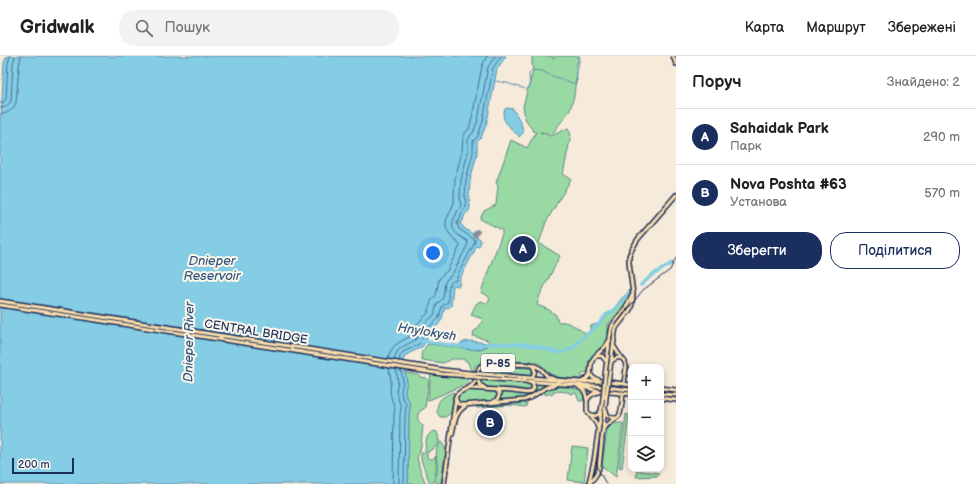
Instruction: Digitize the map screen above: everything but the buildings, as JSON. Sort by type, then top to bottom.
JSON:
[{"type":"main road","points":[[673,56],[676,64]]},
{"type":"main road","points":[[588,484],[594,461],[598,430],[605,398],[609,362],[616,328],[631,308],[633,299],[629,256],[638,239],[676,195]]},
{"type":"main road","points":[[609,362],[612,326],[626,307],[633,294]]},
{"type":"main road","name":"CENTRAL BRIDGE","points":[[0,301],[415,368]]},
{"type":"main road","name":"CENTRAL BRIDGE","points":[[0,305],[415,368]]},
{"type":"main road","points":[[581,382],[588,378],[592,361],[595,356],[606,347],[610,337]]},
{"type":"main road","points":[[613,345],[624,359],[626,366],[624,384]]},
{"type":"main road","points":[[595,356],[600,355],[609,362]]},
{"type":"main road","points":[[609,362],[616,358],[624,359]]},
{"type":"main road","name":"Р-85","points":[[455,398],[458,392],[473,384],[477,379],[479,368],[488,363],[531,364],[538,367],[547,376],[558,381]]},
{"type":"main road","name":"Р-85","points":[[530,378],[533,376],[535,371],[531,364]]},
{"type":"main road","points":[[415,368],[527,381],[628,390]]},
{"type":"main road","points":[[590,372],[591,376],[595,379],[628,384]]},
{"type":"main road","points":[[482,376],[581,382],[602,381]]},
{"type":"main road","name":"Р-85","points":[[477,379],[480,385],[487,389]]},
{"type":"main road","name":"Р-85","points":[[466,389],[487,389],[529,393],[534,387],[532,383],[527,381]]},
{"type":"main road","points":[[581,382],[597,386]]},
{"type":"main road","points":[[455,398],[460,405],[526,400],[532,398],[548,386],[566,384]]},
{"type":"main road","points":[[577,385],[599,391],[628,394]]},
{"type":"main road","points":[[577,385],[585,392],[587,400],[586,408],[596,423],[598,430]]},
{"type":"main road","points":[[664,388],[676,390]]},
{"type":"main road","name":"Р-85","points":[[487,403],[499,398],[499,393],[495,390]]},
{"type":"main road","points":[[587,400],[592,394],[599,391]]},
{"type":"main road","points":[[603,432],[608,424],[619,415],[623,393]]},
{"type":"main road","points":[[664,394],[676,395]]},
{"type":"main road","points":[[444,484],[455,398]]},
{"type":"main road","points":[[664,398],[676,400]]},
{"type":"main road","points":[[450,442],[457,414],[461,409],[469,405]]},
{"type":"main road","points":[[603,409],[608,416],[611,418],[616,418]]},
{"type":"main road","points":[[588,413],[595,416],[603,409]]},
{"type":"main road","points":[[588,484],[599,469],[603,432],[603,409]]},
{"type":"green space","points":[[532,56],[553,56],[552,58],[554,59],[555,56],[579,56],[576,67],[577,80],[570,110],[552,134],[540,132],[551,136],[568,128],[571,135],[563,174],[571,179],[546,222],[539,243],[560,256],[540,295],[537,305],[556,315],[558,322],[566,322],[577,327],[586,334],[589,332],[591,326],[605,319],[630,290],[630,295],[626,304],[608,324],[604,346],[589,360],[588,373],[586,372],[582,374],[582,379],[555,376],[536,362],[489,360],[483,361],[475,366],[474,371],[471,370],[467,361],[462,359],[452,359],[443,363],[422,360],[421,353],[428,344],[478,350],[490,344],[488,340],[473,336],[474,331],[478,329],[483,319],[471,315],[478,302],[488,303],[490,299],[487,295],[481,293],[502,234],[502,230],[480,219],[484,211],[496,205],[498,186],[496,183],[511,140],[527,148],[536,132],[533,131],[525,118],[523,106],[533,71]]},
{"type":"green space","points":[[487,366],[528,368],[532,369],[532,372],[529,376],[484,372],[481,370]]},
{"type":"green space","points":[[405,373],[419,375],[420,377],[425,377],[429,380],[425,408],[420,411],[418,417],[418,421],[423,425],[421,446],[417,458],[426,484],[408,484],[410,406],[406,397],[405,390],[407,381]]},
{"type":"green space","points":[[431,374],[468,379],[468,383],[428,400]]},
{"type":"green space","points":[[483,380],[528,383],[531,388],[529,390],[488,387],[480,383]]},
{"type":"green space","points":[[534,384],[546,385],[532,396],[523,399],[499,401],[501,396],[500,391],[528,395],[534,391]]},
{"type":"green space","points":[[554,387],[566,387],[582,391],[584,395],[583,401],[579,401],[576,393],[570,394],[569,392],[553,391],[552,395],[548,393],[547,395],[544,393],[546,390]]},
{"type":"green space","points":[[468,389],[494,391],[497,393],[497,397],[485,402],[462,404],[458,402],[456,397]]},
{"type":"green space","points":[[454,392],[451,413],[445,417],[440,417],[437,412],[439,401]]},
{"type":"green space","points":[[526,403],[527,405],[525,407],[511,405],[476,407]]},
{"type":"green space","points":[[626,414],[628,415],[628,423],[622,468],[619,467]]},
{"type":"green space","points":[[623,423],[616,477],[602,466],[607,430],[614,424]]},
{"type":"green space","points":[[434,431],[437,432],[438,440],[440,441],[436,447],[428,453],[425,451],[426,439]]},
{"type":"green space","points":[[441,442],[446,449],[441,483],[435,482],[435,479],[437,473],[436,453],[438,445]]},
{"type":"green space","points":[[572,446],[588,448],[584,482],[568,480]]},
{"type":"green space","points":[[421,453],[427,454],[427,457],[430,459],[433,459],[436,456],[434,482],[429,481],[421,460]]},
{"type":"green space","points":[[637,472],[659,473],[657,476],[636,477]]},
{"type":"water","name":"Dnieper Reservoir","points":[[7,56],[506,56],[497,69],[487,122],[481,138],[477,142],[477,154],[470,181],[469,211],[465,214],[461,223],[456,222],[460,223],[464,228],[480,239],[481,241],[479,247],[476,246],[460,278],[459,286],[453,285],[451,306],[448,308],[445,307],[442,319],[438,325],[428,333],[426,341],[422,347],[406,355],[403,360],[407,381],[405,390],[406,397],[410,406],[408,484],[0,484],[0,117],[4,62]]},
{"type":"water","points":[[505,109],[513,109],[521,123],[523,133],[519,137],[512,131],[503,117]]},
{"type":"water","points":[[470,341],[490,344],[479,349],[460,348],[460,344]]},
{"type":"pier","points":[[0,299],[405,362],[407,371],[0,307]]},
{"type":"waterway","points":[[527,89],[530,87],[529,74],[532,70],[542,71],[575,84],[580,56]]},
{"type":"waterway","points":[[495,81],[525,89]]},
{"type":"waterway","name":"Hnylokysh","points":[[641,285],[651,276],[672,263]]},
{"type":"waterway","name":"Hnylokysh","points":[[486,344],[523,344],[560,353],[572,349],[599,324],[606,315],[613,311],[629,293]]},
{"type":"waterway","name":"Hnylokysh","points":[[421,341],[464,347]]},
{"type":"tram line","points":[[606,484],[598,469],[597,461],[613,329],[643,290],[670,270],[676,258]]},
{"type":"place","name":"Sahaidak Park","points":[[523,249]]},
{"type":"place","name":"Nova Poshta #63","points":[[490,423]]},
{"type":"water label","name":"Dnieper River","points":[[189,342]]}]
